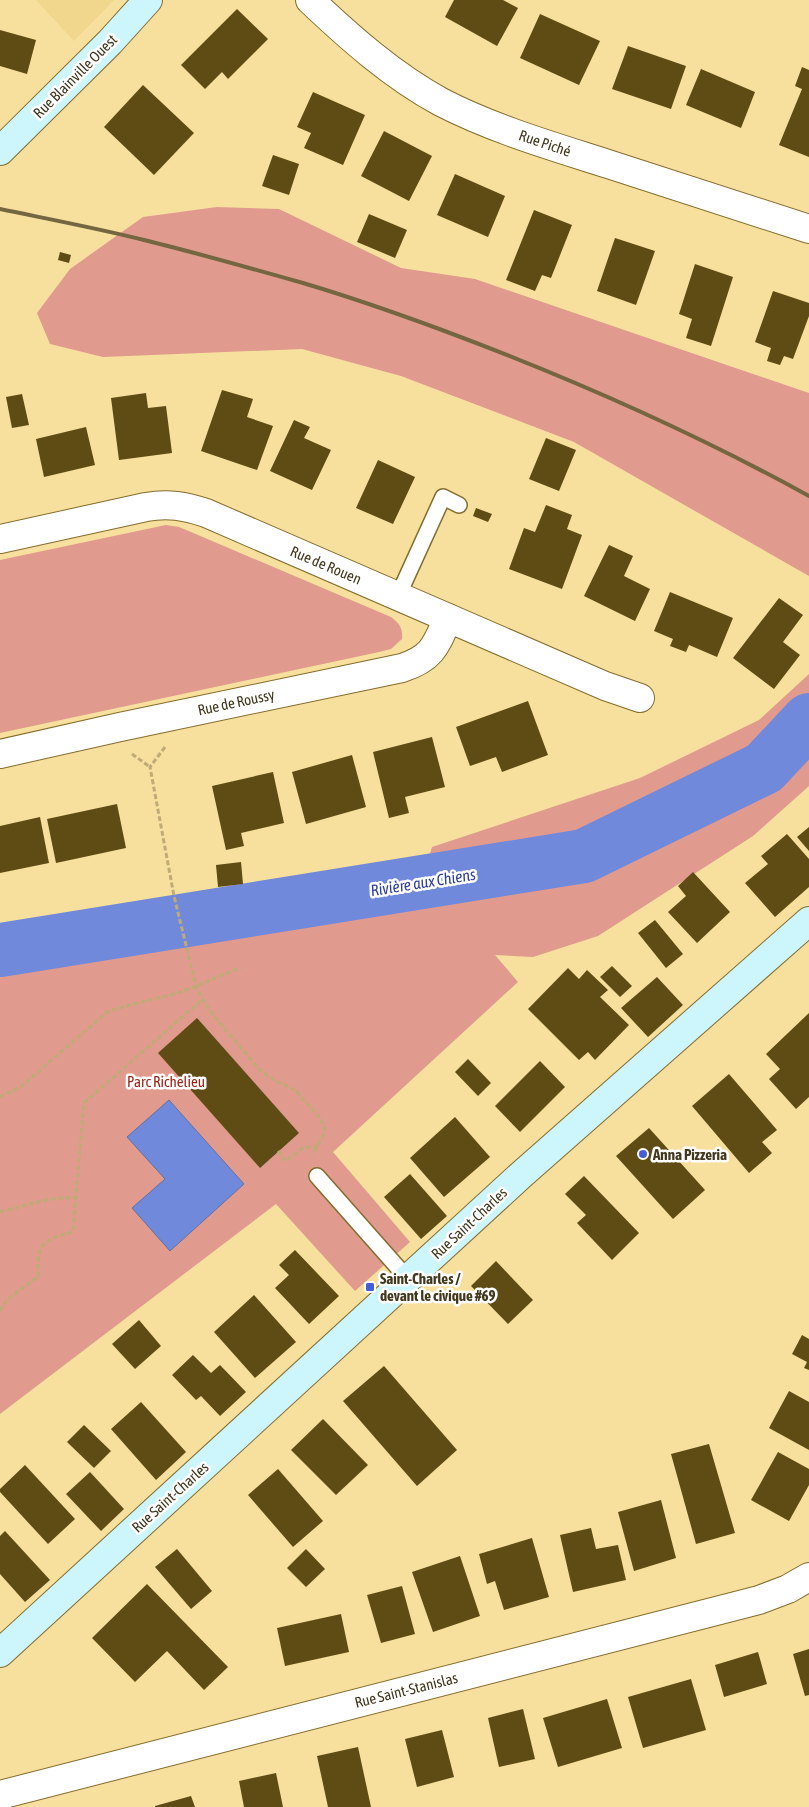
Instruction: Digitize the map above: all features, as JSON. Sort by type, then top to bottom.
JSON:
[{"type":"street","name":"Rue Blainville Ouest","points":[[0,151],[110,42],[148,0]]},
{"type":"street","name":"Rue Piché","points":[[310,0],[352,38],[394,71],[441,101],[473,117],[536,140],[809,229]]},
{"type":"street","name":"Rue de Rouen","points":[[0,538],[146,507],[163,504],[177,505],[206,513],[605,686],[640,698]]},
{"type":"street","name":"Rue de Roussy","points":[[0,754],[402,668],[422,660],[432,651],[448,618]]},
{"type":"street","name":"Rue Saint-Charles","points":[[0,1653],[521,1175],[809,920]]},
{"type":"street","name":"Rue Saint-Stanislas","points":[[0,1794],[759,1600],[788,1589],[809,1577]]},
{"type":"lane","points":[[398,596],[443,497],[459,505]]},
{"type":"lane","points":[[317,1176],[408,1279]]},
{"type":"path","points":[[150,767],[166,746]]},
{"type":"path","points":[[125,750],[150,767],[174,896],[196,986],[220,1023],[261,1071],[274,1080],[295,1090],[321,1120],[325,1128],[323,1137],[314,1154],[315,1160]]},
{"type":"path","points":[[0,1097],[22,1086],[106,1013],[122,1006],[179,992],[241,968]]},
{"type":"path","points":[[0,1311],[7,1300],[39,1276],[37,1263],[43,1244],[50,1239],[74,1232],[84,1102],[203,999]]},
{"type":"path","points":[[278,1151],[286,1161],[303,1148],[317,1146]]},
{"type":"path","points":[[0,1212],[49,1199],[76,1198]]},
{"type":"shaded area","points":[[36,0],[114,0],[74,41]]},
{"type":"green space","points":[[217,207],[279,209],[401,268],[475,279],[809,393],[809,576],[574,442],[401,376],[302,349],[103,357],[50,344],[37,313],[70,269],[143,217]]},
{"type":"green space","points":[[166,525],[179,527],[391,617],[400,626],[402,639],[391,649],[379,652],[0,733],[0,560]]},
{"type":"green space","name":"Parc Richelieu","points":[[809,674],[809,786],[753,836],[598,936],[533,957],[495,955],[518,982],[333,1152],[410,1242],[355,1291],[276,1204],[0,1414],[0,939],[424,873],[432,847],[640,778],[759,720]]},
{"type":"water","points":[[169,1100],[244,1184],[170,1251],[132,1208],[165,1179],[127,1137]]},
{"type":"building","points":[[454,0],[503,0],[518,8],[497,46],[445,17]]},
{"type":"building","points":[[237,9],[268,39],[228,79],[222,72],[205,89],[181,65]]},
{"type":"building","points":[[540,14],[600,41],[579,85],[520,58]]},
{"type":"building","points":[[0,30],[36,40],[27,74],[0,66]]},
{"type":"building","points":[[628,46],[686,66],[671,109],[612,89]]},
{"type":"building","points":[[802,67],[809,70],[809,157],[779,145],[802,89],[795,86]]},
{"type":"building","points":[[701,69],[755,92],[741,128],[686,105]]},
{"type":"building","points":[[143,85],[194,133],[154,175],[104,127]]},
{"type":"building","points":[[313,92],[365,115],[343,165],[304,148],[311,133],[297,127]]},
{"type":"building","points":[[384,131],[432,156],[409,201],[361,176]]},
{"type":"building","points":[[273,155],[299,164],[289,195],[262,186]]},
{"type":"building","points":[[455,174],[505,196],[488,237],[437,215]]},
{"type":"building","points":[[534,210],[572,225],[551,278],[542,275],[535,291],[506,280]]},
{"type":"building","points":[[369,214],[407,230],[395,258],[357,242]]},
{"type":"building","points":[[615,238],[655,251],[636,305],[597,291]]},
{"type":"building","points":[[60,252],[71,255],[69,263],[58,260]]},
{"type":"building","points":[[695,264],[733,277],[711,346],[686,338],[692,319],[679,314]]},
{"type":"building","points":[[773,291],[809,303],[809,316],[793,359],[784,356],[780,365],[767,361],[771,348],[755,342]]},
{"type":"building","points":[[222,390],[253,399],[247,417],[273,426],[257,470],[201,451]]},
{"type":"building","points":[[146,393],[148,408],[166,406],[172,453],[119,460],[111,398]]},
{"type":"building","points":[[22,394],[29,425],[12,428],[6,397]]},
{"type":"building","points":[[294,420],[310,427],[304,438],[331,450],[312,490],[270,471]]},
{"type":"building","points":[[86,427],[95,465],[44,477],[36,439]]},
{"type":"building","points":[[546,438],[576,450],[559,491],[529,479]]},
{"type":"building","points":[[378,460],[415,477],[393,524],[356,508]]},
{"type":"building","points":[[546,505],[572,515],[567,529],[582,535],[562,589],[509,569],[524,528],[535,532]]},
{"type":"building","points":[[476,508],[492,514],[488,522],[473,516]]},
{"type":"building","points":[[609,545],[633,556],[624,576],[650,589],[635,621],[584,596]]},
{"type":"building","points":[[670,592],[733,618],[717,657],[689,645],[686,652],[670,646],[673,639],[654,631]]},
{"type":"building","points":[[779,598],[803,615],[783,642],[800,655],[774,689],[733,658]]},
{"type":"building","points":[[528,701],[548,755],[502,772],[496,757],[470,766],[456,727]]},
{"type":"building","points":[[432,737],[445,787],[405,797],[409,813],[389,818],[373,752]]},
{"type":"building","points":[[352,755],[366,807],[306,824],[292,772]]},
{"type":"building","points":[[273,772],[284,823],[241,833],[244,846],[226,850],[212,786]]},
{"type":"building","points":[[117,804],[126,848],[56,863],[47,819]]},
{"type":"building","points":[[40,817],[49,863],[0,873],[0,826]]},
{"type":"building","points":[[809,827],[809,851],[797,837]]},
{"type":"building","points":[[787,834],[809,859],[809,887],[775,917],[745,883],[768,864],[761,856]]},
{"type":"building","points":[[241,862],[243,884],[218,887],[216,865]]},
{"type":"building","points":[[693,872],[730,912],[697,943],[668,912],[686,896],[678,886]]},
{"type":"building","points":[[655,920],[683,954],[666,968],[638,933]]},
{"type":"building","points":[[612,966],[632,986],[620,997],[600,977]]},
{"type":"building","points":[[568,968],[579,979],[587,970],[608,990],[600,997],[629,1025],[595,1060],[588,1052],[579,1060],[528,1009]]},
{"type":"building","points":[[657,977],[683,1005],[648,1037],[621,1008]]},
{"type":"building","points":[[809,1013],[809,1097],[796,1109],[769,1079],[780,1069],[766,1054]]},
{"type":"building","points":[[197,1018],[299,1133],[260,1168],[158,1053]]},
{"type":"building","points":[[468,1059],[491,1083],[478,1096],[455,1072]]},
{"type":"building","points":[[540,1061],[565,1087],[520,1132],[495,1106]]},
{"type":"building","points":[[729,1074],[777,1130],[762,1142],[772,1153],[749,1173],[692,1106]]},
{"type":"building","points":[[455,1117],[490,1157],[444,1197],[410,1158]]},
{"type":"building","points":[[649,1128],[705,1190],[673,1219],[616,1156]]},
{"type":"building","points":[[410,1174],[447,1216],[421,1239],[384,1197]]},
{"type":"building","points":[[584,1176],[639,1233],[612,1260],[577,1223],[586,1215],[565,1194]]},
{"type":"building","points":[[295,1250],[339,1296],[309,1324],[275,1288],[289,1275],[279,1265]]},
{"type":"building","points":[[496,1261],[533,1300],[508,1324],[471,1286]]},
{"type":"building","points":[[254,1295],[296,1342],[255,1378],[214,1332]]},
{"type":"building","points":[[139,1320],[161,1346],[135,1369],[112,1344]]},
{"type":"building","points":[[802,1335],[809,1339],[809,1370],[804,1368],[807,1362],[792,1354]]},
{"type":"building","points":[[193,1355],[211,1373],[220,1365],[246,1392],[220,1416],[201,1396],[196,1400],[172,1375]]},
{"type":"building","points":[[384,1366],[457,1450],[417,1486],[343,1401]]},
{"type":"building","points":[[789,1391],[809,1402],[809,1450],[769,1428]]},
{"type":"building","points":[[141,1402],[186,1452],[156,1480],[111,1429]]},
{"type":"building","points":[[323,1419],[368,1465],[336,1495],[291,1450]]},
{"type":"building","points":[[84,1425],[111,1451],[94,1468],[67,1442]]},
{"type":"building","points":[[709,1444],[735,1533],[696,1544],[671,1454]]},
{"type":"building","points":[[778,1452],[809,1469],[809,1485],[789,1521],[751,1500]]},
{"type":"building","points":[[25,1465],[75,1519],[48,1544],[0,1492],[0,1489]]},
{"type":"building","points":[[278,1469],[323,1521],[293,1547],[248,1495]]},
{"type":"building","points":[[90,1472],[124,1509],[101,1531],[66,1494]]},
{"type":"building","points":[[661,1500],[676,1558],[634,1571],[618,1512]]},
{"type":"building","points":[[591,1528],[596,1549],[618,1545],[626,1580],[573,1592],[560,1535]]},
{"type":"building","points":[[5,1531],[50,1580],[25,1602],[0,1574],[0,1536]]},
{"type":"building","points":[[532,1538],[549,1597],[504,1610],[495,1581],[487,1584],[479,1554]]},
{"type":"building","points":[[177,1549],[212,1591],[191,1609],[155,1567]]},
{"type":"building","points":[[306,1549],[325,1569],[306,1587],[287,1568]]},
{"type":"building","points":[[460,1556],[480,1616],[433,1632],[412,1572]]},
{"type":"building","points":[[147,1584],[228,1667],[204,1690],[167,1651],[135,1682],[92,1638]]},
{"type":"building","points":[[402,1586],[415,1634],[381,1643],[367,1595]]},
{"type":"building","points":[[341,1614],[349,1652],[285,1666],[277,1628]]},
{"type":"building","points":[[809,1649],[809,1695],[805,1696],[793,1654]]},
{"type":"building","points":[[758,1652],[767,1684],[724,1697],[715,1665]]},
{"type":"building","points":[[691,1679],[706,1730],[643,1748],[628,1697]]},
{"type":"building","points":[[607,1699],[622,1748],[558,1767],[543,1718]]},
{"type":"building","points":[[523,1709],[535,1759],[499,1767],[488,1718]]},
{"type":"building","points":[[442,1730],[454,1777],[417,1787],[405,1739]]},
{"type":"building","points":[[358,1747],[371,1807],[328,1807],[317,1756]]},
{"type":"building","points":[[276,1773],[283,1807],[244,1807],[239,1781]]},
{"type":"building","points":[[191,1796],[195,1807],[155,1807],[155,1806]]},
{"type":"waterway","name":"Rivière aux Chiens","points":[[0,950],[584,856],[764,768],[809,720]]},
{"type":"railway","points":[[0,209],[204,255],[321,288],[407,317],[489,348],[628,406],[720,449],[809,496]]},
{"type":"place","name":"Anna Pizzeria","points":[[643,1154]]},
{"type":"place","name":"Saint-Charles / devant le civique #69","points":[[370,1287]]}]
